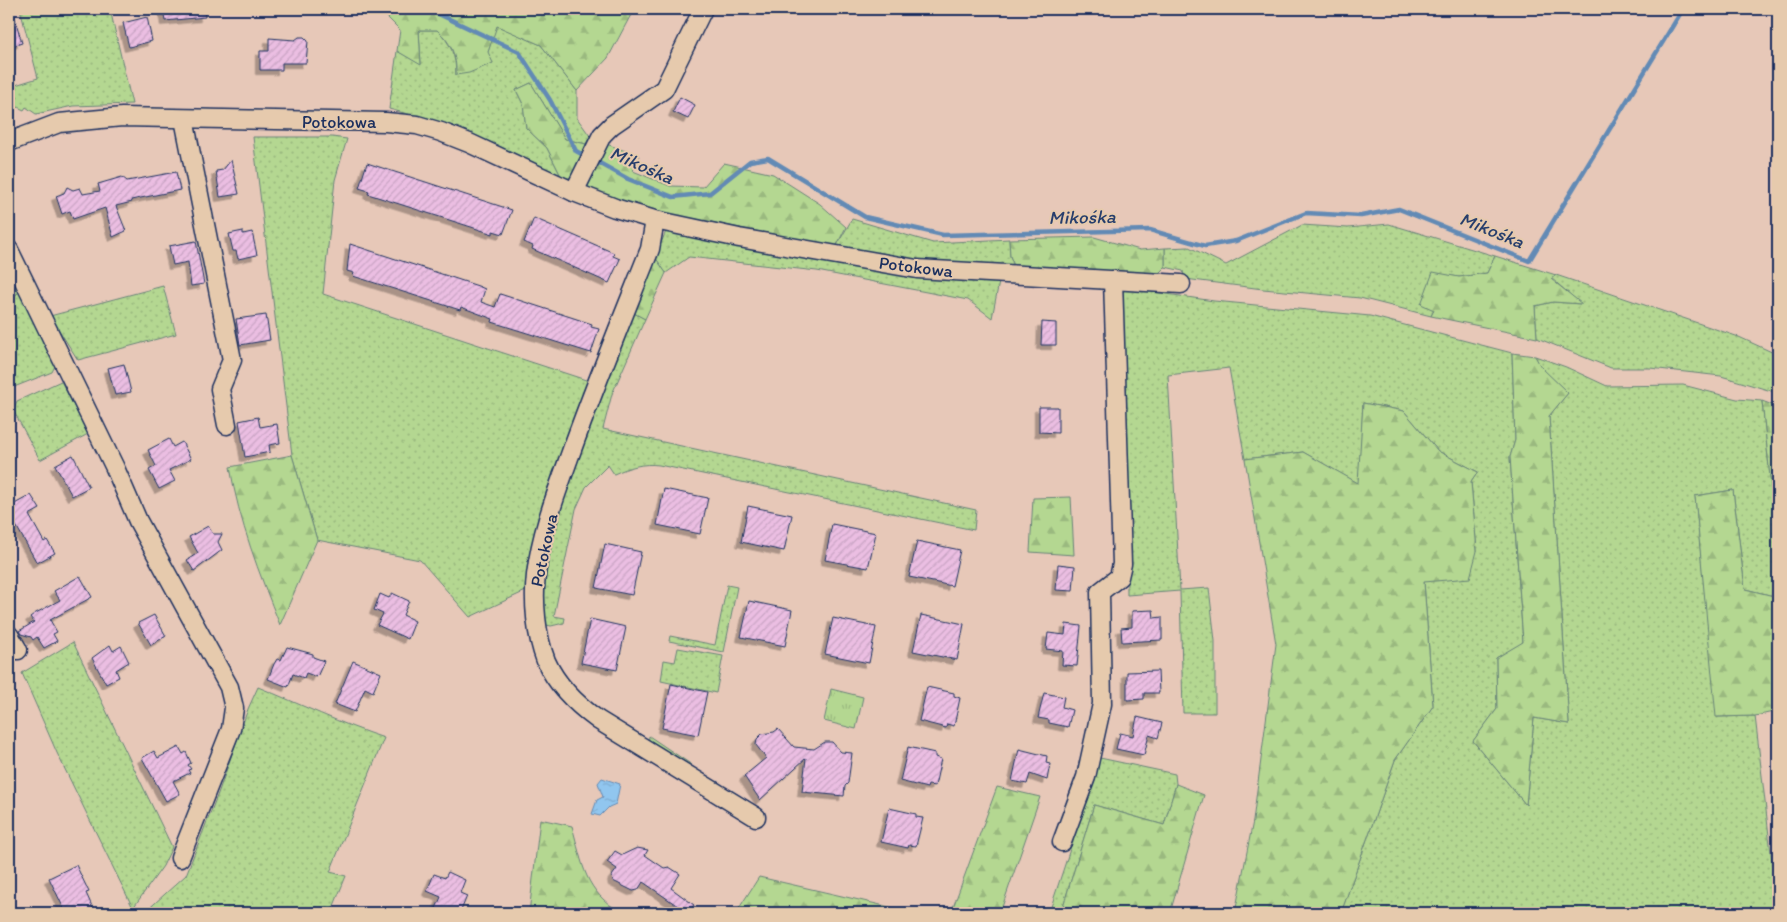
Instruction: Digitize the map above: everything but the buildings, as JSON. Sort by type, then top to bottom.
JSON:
[{"type":"street","points":[[574,192],[602,135],[612,125],[664,89],[703,9]]},
{"type":"street","name":"Potokowa","points":[[9,142],[50,126],[81,120],[122,117],[386,122],[416,126],[469,143],[574,192],[655,220],[739,238],[917,269],[1181,284]]},
{"type":"street","points":[[184,119],[232,360],[220,389],[227,426]]},
{"type":"street","name":"Potokowa","points":[[655,220],[650,249],[583,419],[542,539],[535,592],[537,621],[546,661],[560,685],[578,705],[605,725],[756,817]]},
{"type":"street","points":[[9,250],[65,370],[115,468],[138,521],[229,687],[234,708],[231,729],[180,858]]},
{"type":"street","points":[[1062,842],[1086,777],[1102,704],[1100,592],[1119,577],[1122,564],[1113,280]]},
{"type":"green space","points":[[20,9],[110,9],[132,104],[73,106],[36,114],[26,107],[24,110],[9,103],[9,87],[38,78]]},
{"type":"green space","points":[[379,9],[634,9],[608,58],[577,91],[541,45],[497,26],[488,52],[493,63],[469,73],[456,75],[454,56],[446,39],[437,30],[419,30],[421,65],[397,51],[400,30]]},
{"type":"green space","points":[[496,25],[541,45],[577,91],[577,118],[590,136],[586,144],[565,139],[531,83],[516,90],[523,104],[526,128],[547,148],[561,176],[511,157],[434,121],[389,109],[397,51],[421,64],[419,30],[437,30],[442,35],[452,50],[456,75],[488,52]]},
{"type":"green space","points":[[531,83],[565,139],[586,144],[573,179],[561,176],[547,148],[526,128],[523,104],[516,90]]},
{"type":"green space","points":[[253,137],[332,137],[347,139],[335,180],[323,294],[589,381],[530,589],[470,617],[420,560],[317,540],[292,455]]},
{"type":"green space","points":[[601,142],[639,156],[633,171],[670,186],[703,187],[724,163],[773,174],[820,204],[846,227],[836,247],[635,207],[584,186]]},
{"type":"green space","points":[[852,219],[933,243],[1009,239],[1010,256],[1015,268],[909,260],[836,247]]},
{"type":"green space","points":[[1389,224],[1495,256],[1487,273],[1459,277],[1433,273],[1434,310],[1431,316],[1360,298],[1263,289],[1185,279],[1183,271],[1165,267],[1165,248],[1189,247],[1226,265],[1302,225],[1348,228]]},
{"type":"green space","points":[[667,229],[999,282],[992,318],[968,300],[817,271],[689,257],[666,273],[655,257]]},
{"type":"green space","points":[[1094,237],[1140,250],[1165,248],[1165,267],[1155,277],[1015,268],[1010,256],[1009,239]]},
{"type":"green space","points":[[1495,256],[1556,275],[1551,279],[1582,304],[1553,302],[1535,306],[1537,338],[1431,316],[1434,310],[1421,304],[1433,272],[1459,277],[1487,273]]},
{"type":"green space","points":[[655,257],[666,273],[645,319],[632,312]]},
{"type":"green space","points":[[9,272],[19,292],[9,300]]},
{"type":"green space","points":[[1556,275],[1739,337],[1776,354],[1778,393],[1721,376],[1650,368],[1611,368],[1537,338],[1535,306],[1553,302],[1581,304],[1551,278]]},
{"type":"green space","points":[[163,286],[176,334],[78,360],[50,316]]},
{"type":"green space","points":[[1119,287],[1214,301],[1370,316],[1512,353],[1515,440],[1510,457],[1523,643],[1496,658],[1497,709],[1473,741],[1526,805],[1534,718],[1569,724],[1549,416],[1568,393],[1540,367],[1535,356],[1566,367],[1607,386],[1683,385],[1737,399],[1762,401],[1778,552],[1778,597],[1745,589],[1733,490],[1695,496],[1717,717],[1755,716],[1778,913],[1341,913],[1395,760],[1433,706],[1424,582],[1477,551],[1471,482],[1478,472],[1438,451],[1404,411],[1363,403],[1359,484],[1303,452],[1245,459],[1229,368],[1168,375],[1180,590],[1209,588],[1215,641],[1215,713],[1183,713],[1180,591],[1127,595],[1126,473]]},
{"type":"green space","points":[[19,292],[56,364],[52,372],[9,389],[9,300]]},
{"type":"green space","points":[[632,312],[645,319],[612,394],[603,429],[976,510],[974,530],[659,465],[636,466],[614,474],[608,465],[586,487],[576,509],[554,616],[565,618],[564,623],[551,626],[542,624],[541,599],[543,575],[553,528],[568,482]]},
{"type":"green space","points":[[1512,353],[1535,356],[1541,367],[1568,393],[1549,416],[1569,724],[1534,718],[1526,805],[1473,741],[1497,709],[1496,658],[1523,642],[1510,457],[1515,440]]},
{"type":"green space","points":[[61,381],[88,434],[40,460],[13,410],[17,401]]},
{"type":"green space","points":[[1762,401],[1778,407],[1778,552]]},
{"type":"green space","points":[[1363,403],[1404,411],[1438,451],[1478,472],[1471,482],[1477,551],[1470,578],[1424,582],[1433,706],[1395,760],[1341,913],[1235,913],[1253,821],[1276,644],[1245,459],[1303,452],[1358,483]]},
{"type":"green space","points":[[292,455],[317,540],[280,625],[257,567],[244,527],[230,467]]},
{"type":"green space","points":[[1733,490],[1745,589],[1778,597],[1778,711],[1755,716],[1716,717],[1695,496]]},
{"type":"green space","points":[[1071,497],[1074,555],[1030,552],[1033,498]]},
{"type":"green space","points":[[727,585],[737,587],[724,652],[669,641],[670,636],[715,645]]},
{"type":"green space","points":[[73,642],[172,847],[163,866],[133,908],[57,753],[22,673]]},
{"type":"green space","points":[[678,648],[723,656],[716,693],[661,681],[664,660],[675,662]]},
{"type":"green space","points":[[258,687],[384,738],[330,872],[346,876],[331,913],[144,913],[186,875]]},
{"type":"green space","points":[[831,689],[863,697],[856,729],[824,721]]},
{"type":"green space","points":[[649,736],[692,765],[685,767],[648,746]]},
{"type":"green space","points":[[1100,758],[1175,774],[1176,784],[1164,825],[1094,805],[1061,913],[1049,913]]},
{"type":"green space","points":[[1176,784],[1204,795],[1170,913],[1061,913],[1094,805],[1164,825]]},
{"type":"green space","points":[[997,787],[1040,797],[1000,913],[951,913]]},
{"type":"green space","points":[[540,819],[572,826],[583,865],[592,886],[609,905],[622,913],[529,913]]},
{"type":"green space","points":[[759,877],[907,911],[906,913],[736,913]]},
{"type":"water","points":[[602,778],[620,784],[616,804],[609,807],[600,816],[592,814],[597,800],[603,797],[598,783]]},
{"type":"waterway","name":"Mikośka","points":[[428,9],[519,52],[550,100],[576,151],[587,157]]},
{"type":"waterway","name":"Mikośka","points":[[594,160],[628,179],[673,197],[710,193],[750,161],[768,158],[865,217],[943,235],[1150,230],[1205,246],[1236,241],[1306,213],[1361,216],[1399,209],[1529,261],[1683,9]]}]
